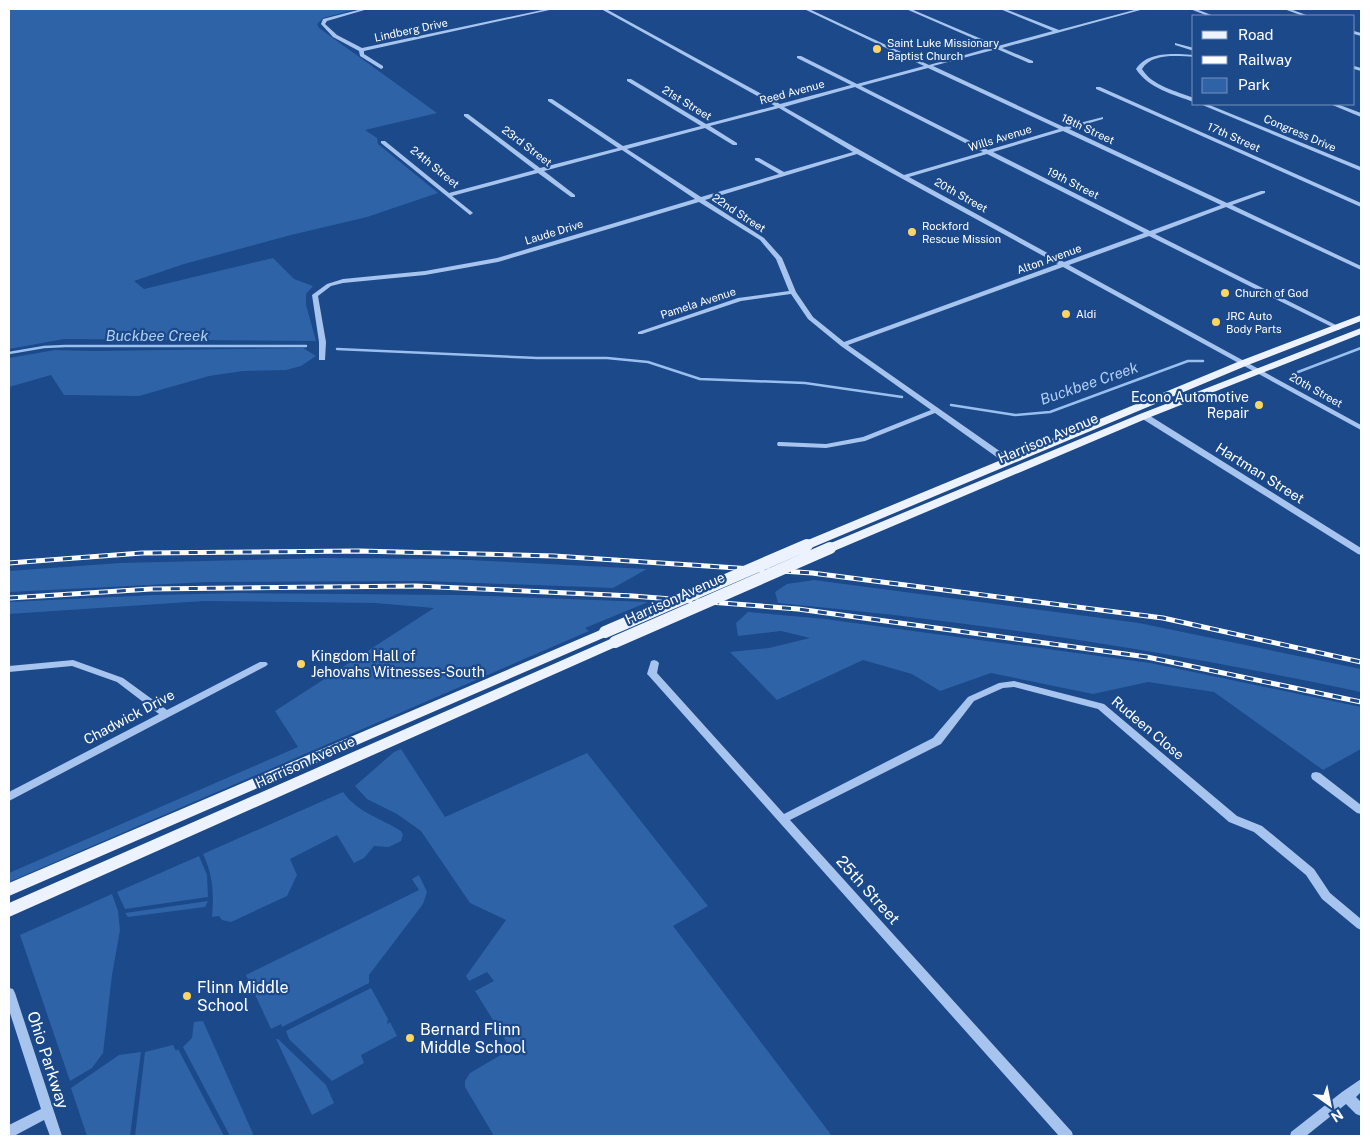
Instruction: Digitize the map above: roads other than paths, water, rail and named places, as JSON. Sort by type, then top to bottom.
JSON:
[{"type":"main road","name":"Harrison Avenue","points":[[9,910],[610,637],[807,545],[1244,363],[1361,318]]},
{"type":"main road","name":"Harrison Avenue","points":[[9,890],[610,637],[830,548],[1144,416],[1361,331]]},
{"type":"street","points":[[366,9],[329,18],[324,22],[326,28],[346,44],[361,50],[362,54],[380,67]]},
{"type":"street","name":"Lindberg Drive","points":[[361,50],[552,9]]},
{"type":"street","name":"20th Street","points":[[603,9],[858,152],[1361,428]]},
{"type":"street","name":"18th Street","points":[[806,9],[1361,268]]},
{"type":"street","points":[[908,9],[1031,62]]},
{"type":"street","points":[[1002,9],[1058,31]]},
{"type":"street","name":"Reed Avenue","points":[[448,195],[621,147],[1142,9]]},
{"type":"street","points":[[1192,9],[1209,15]]},
{"type":"street","points":[[1286,9],[1304,15]]},
{"type":"street","points":[[1177,44],[1192,49]]},
{"type":"street","points":[[1192,56],[1170,56],[1152,59],[1141,65],[1141,74],[1149,80],[1192,99]]},
{"type":"street","name":"19th Street","points":[[799,57],[1338,328]]},
{"type":"street","name":"21st Street","points":[[629,80],[735,144]]},
{"type":"street","name":"17th Street","points":[[1098,88],[1361,204]]},
{"type":"street","name":"22nd Street","points":[[550,100],[698,199],[762,238],[778,258],[792,292],[810,318],[843,345],[1008,461]]},
{"type":"street","name":"Congress Drive","points":[[1205,105],[1361,170]]},
{"type":"street","points":[[1336,105],[1361,115]]},
{"type":"street","name":"23rd Street","points":[[466,115],[573,196]]},
{"type":"street","name":"Wills Avenue","points":[[904,177],[1101,118]]},
{"type":"street","name":"24th Street","points":[[383,142],[470,213]]},
{"type":"street","name":"Laude Drive","points":[[322,358],[325,346],[315,310],[315,295],[329,285],[343,281],[425,273],[475,265],[522,253],[858,152]]},
{"type":"street","points":[[757,159],[783,174]]},
{"type":"street","name":"Alton Avenue","points":[[843,345],[1263,192]]},
{"type":"street","name":"Pamela Avenue","points":[[640,333],[740,299],[792,292]]},
{"type":"street","points":[[781,444],[826,446],[865,439],[935,411]]},
{"type":"street","name":"Hartman Street","points":[[1144,416],[1361,552]]},
{"type":"street","points":[[9,669],[73,663],[120,680],[166,714]]},
{"type":"street","name":"Chadwick Drive","points":[[9,797],[263,664]]},
{"type":"street","name":"25th Street","points":[[654,664],[652,674],[1067,1136]]},
{"type":"street","name":"Rudeen Close","points":[[783,819],[937,741],[971,699],[1002,685],[1014,684],[1101,706],[1232,819],[1258,828],[1310,872],[1326,896],[1361,925]]},
{"type":"street","points":[[1316,776],[1361,810]]},
{"type":"street","name":"Ohio Parkway","points":[[9,993],[56,1136]]},
{"type":"street","points":[[1296,1136],[1361,1085]]},
{"type":"street","points":[[1346,1096],[1361,1110]]},
{"type":"street","points":[[9,1132],[48,1112]]},
{"type":"waterway","name":"Buckbee Creek","points":[[9,353],[44,347],[65,346],[306,346]]},
{"type":"waterway","points":[[1298,372],[1361,348]]},
{"type":"waterway","points":[[337,349],[537,358],[607,358],[648,362],[700,379],[805,383],[902,397]]},
{"type":"waterway","name":"Buckbee Creek","points":[[951,405],[1015,415],[1050,412],[1188,361],[1203,361]]},
{"type":"railway","points":[[9,563],[142,553],[359,551],[554,556],[812,573],[1163,618],[1361,662]]},
{"type":"railway","points":[[9,598],[151,589],[416,586],[633,596],[798,609],[1147,657],[1361,702]]},
{"type":"place","name":"Saint Luke Missionary Baptist Church","points":[[877,49]]},
{"type":"place","name":"Rockford Rescue Mission","points":[[912,232]]},
{"type":"place","name":"Church of God","points":[[1225,293]]},
{"type":"place","name":"Aldi","points":[[1066,314]]},
{"type":"place","name":"JRC Auto Body Parts","points":[[1216,322]]},
{"type":"place","name":"Econo Automotive Repair","points":[[1259,405]]},
{"type":"place","name":"Kingdom Hall of Jehovahs Witnesses-South","points":[[301,664]]},
{"type":"place","name":"Flinn Middle School","points":[[187,996]]},
{"type":"place","name":"Bernard Flinn Middle School","points":[[410,1038]]}]
